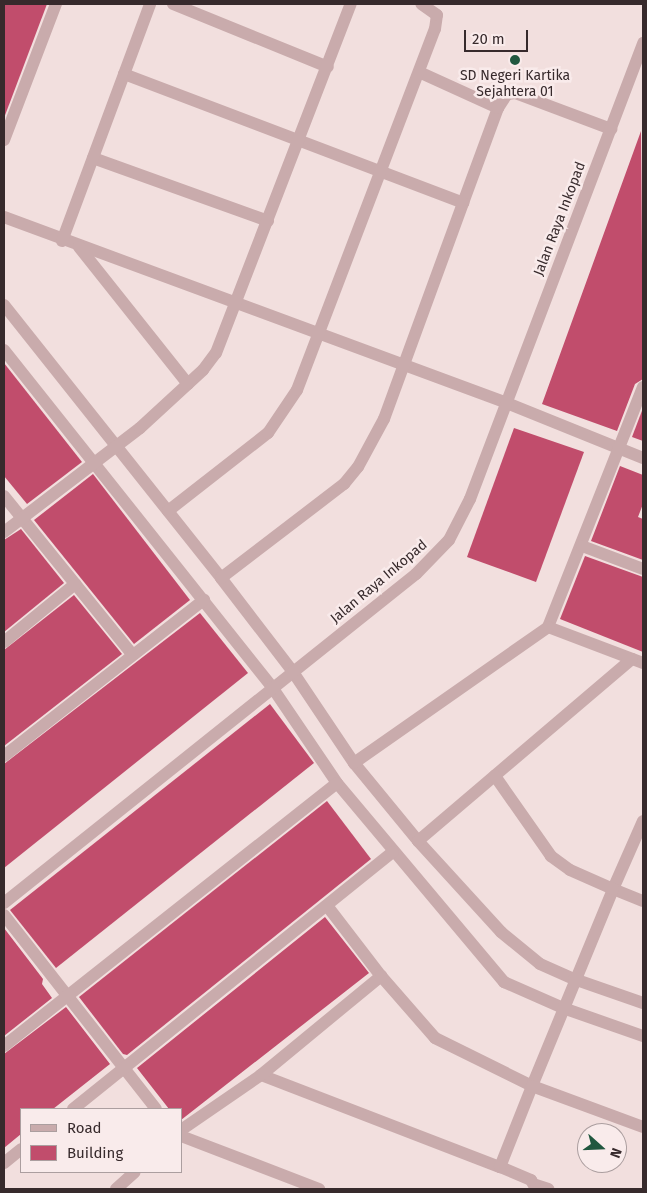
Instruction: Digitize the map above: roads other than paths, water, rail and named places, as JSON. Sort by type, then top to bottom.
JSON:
[{"type":"street","points":[[4,140],[56,4]]},
{"type":"street","points":[[62,241],[150,4]]},
{"type":"street","points":[[172,4],[328,67]]},
{"type":"street","points":[[4,532],[115,446],[188,384],[216,353],[351,4]]},
{"type":"street","points":[[168,511],[268,433],[297,390],[382,172],[438,15],[421,4]]},
{"type":"street","name":"Jalan Raya Inkopad","points":[[4,903],[272,687],[416,574],[449,540],[470,499],[611,129],[638,74],[643,43]]},
{"type":"street","points":[[419,72],[498,108]]},
{"type":"street","points":[[124,74],[298,142],[463,203]]},
{"type":"street","points":[[222,578],[329,497],[358,467],[373,444],[498,108],[508,94],[515,93],[611,129]]},
{"type":"street","points":[[93,158],[268,221]]},
{"type":"street","points":[[4,218],[318,336],[507,402],[643,458]]},
{"type":"street","points":[[79,246],[188,384]]},
{"type":"street","points":[[4,306],[222,578],[293,672],[354,763],[418,841],[522,952],[574,979],[643,1003]]},
{"type":"street","points":[[4,350],[95,462],[272,687],[337,783],[504,982],[563,1008],[643,1036]]},
{"type":"street","points":[[354,763],[548,627],[582,546],[643,387]]},
{"type":"street","points":[[4,496],[132,654]]},
{"type":"street","points":[[582,546],[643,569]]},
{"type":"street","points":[[4,642],[75,584]]},
{"type":"street","points":[[4,756],[132,654],[204,600]]},
{"type":"street","points":[[548,627],[638,661]]},
{"type":"street","points":[[418,841],[495,776],[638,661]]},
{"type":"street","points":[[495,776],[551,856],[570,870],[643,901]]},
{"type":"street","points":[[4,1046],[337,783]]},
{"type":"street","points":[[500,1167],[574,979],[643,821]]},
{"type":"street","points":[[74,1108],[328,907],[393,852]]},
{"type":"street","points":[[328,907],[382,976],[435,1038],[532,1086],[643,1127]]},
{"type":"street","points":[[4,915],[155,1108]]},
{"type":"street","points":[[182,1129],[261,1075],[382,976]]},
{"type":"street","points":[[261,1075],[500,1167],[536,1187],[548,1189]]},
{"type":"street","points":[[182,1136],[319,1189]]},
{"type":"street","points":[[4,1162],[20,1150]]},
{"type":"street","points":[[116,1189],[134,1173]]},
{"type":"place","name":"SD Negeri Kartika Sejahtera 01","points":[[515,60]]}]
